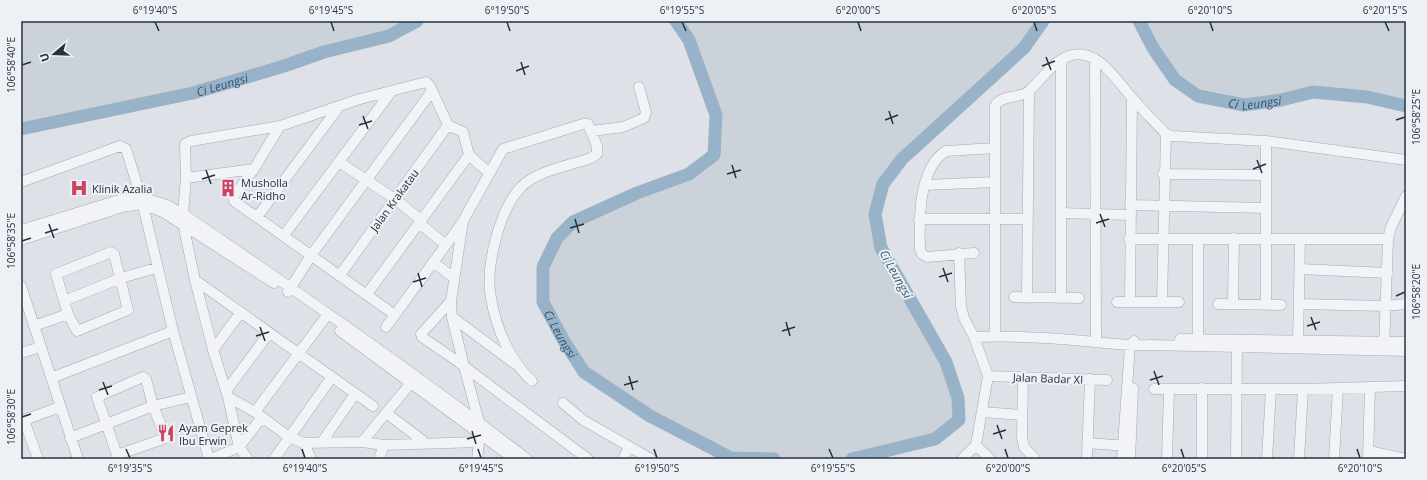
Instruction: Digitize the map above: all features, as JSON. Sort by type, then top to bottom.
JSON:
[{"type":"street","points":[[994,336],[995,110],[997,103],[1029,92],[1052,66],[1070,56],[1080,54],[1095,59],[1109,71],[1166,134],[1179,137],[1266,141],[1406,160]]},
{"type":"street","points":[[1095,59],[1096,342]]},
{"type":"street","points":[[1061,60],[1061,298]]},
{"type":"street","points":[[248,459],[239,447],[227,394],[213,350],[195,280],[184,226],[183,214],[186,178],[185,146],[188,142],[280,126],[338,108],[360,99],[391,92],[422,82],[428,84],[448,125],[463,132],[469,155],[490,174]]},
{"type":"street","points":[[592,131],[624,127],[644,118],[646,112],[639,87]]},
{"type":"street","points":[[290,290],[312,254],[432,91]]},
{"type":"street","points":[[284,235],[391,92]]},
{"type":"street","points":[[1027,298],[1029,92]]},
{"type":"street","points":[[1130,302],[1129,210],[1132,98]]},
{"type":"street","points":[[257,217],[338,108]]},
{"type":"street","points":[[386,327],[463,221],[502,150],[583,124],[588,124],[592,131],[597,152],[594,157],[528,181],[520,188],[500,224],[495,240],[490,291],[496,317],[516,364]]},
{"type":"street","name":"Jalan Krakatau","points":[[340,275],[448,125]]},
{"type":"street","points":[[280,126],[254,169],[234,197],[234,201],[312,254],[395,314]]},
{"type":"street","points":[[1162,302],[1163,174],[1166,134]]},
{"type":"street","points":[[1266,141],[1266,305]]},
{"type":"street","points":[[21,182],[123,146],[126,149],[141,200],[172,331],[210,459],[239,447],[299,353],[326,316]]},
{"type":"street","points":[[974,253],[924,256],[920,250],[919,219],[925,185],[930,169],[946,151],[995,148]]},
{"type":"street","points":[[367,294],[469,155]]},
{"type":"street","points":[[339,162],[395,199],[446,245]]},
{"type":"street","points":[[186,178],[254,169]]},
{"type":"street","points":[[1163,174],[1265,175]]},
{"type":"street","points":[[925,185],[995,182]]},
{"type":"street","points":[[1384,347],[1385,306],[1388,273],[1388,239],[1391,227],[1406,196]]},
{"type":"street","points":[[21,230],[119,200],[141,200],[166,205],[183,214],[326,316],[479,422],[527,459]]},
{"type":"street","points":[[21,240],[141,200],[290,290]]},
{"type":"street","points":[[1061,213],[1095,214],[1163,206],[1266,208]]},
{"type":"street","points":[[919,219],[1027,219]]},
{"type":"street","points":[[463,221],[451,302],[452,317],[479,422],[480,438],[477,459]]},
{"type":"street","points":[[1233,304],[1234,238]]},
{"type":"street","points":[[1129,239],[1388,239]]},
{"type":"street","points":[[1298,344],[1300,239]]},
{"type":"street","points":[[1198,240],[1198,339]]},
{"type":"street","points":[[111,252],[114,254],[121,278],[128,310],[80,331],[75,329],[68,314],[56,277],[58,272],[111,252]]},
{"type":"street","points":[[959,253],[960,307],[974,337],[988,376],[976,445],[962,459]]},
{"type":"street","points":[[433,262],[454,278]]},
{"type":"street","points":[[64,302],[121,278],[156,268]]},
{"type":"street","points":[[1300,269],[1388,273]]},
{"type":"street","points":[[195,280],[373,406]]},
{"type":"street","points":[[21,286],[78,459]]},
{"type":"street","points":[[1014,298],[1079,298]]},
{"type":"street","points":[[451,302],[421,335],[588,459]]},
{"type":"street","points":[[1117,302],[1179,302]]},
{"type":"street","points":[[1218,304],[1281,305]]},
{"type":"street","points":[[1299,304],[1385,306],[1406,304]]},
{"type":"street","points":[[213,350],[241,312]]},
{"type":"street","points":[[34,326],[68,314]]},
{"type":"street","points":[[326,316],[480,438],[514,459]]},
{"type":"street","points":[[452,317],[516,364],[532,381]]},
{"type":"street","points":[[51,378],[172,331]]},
{"type":"street","points":[[227,394],[269,333]]},
{"type":"street","points":[[974,337],[994,336],[1096,342],[1134,346],[1237,343],[1298,344],[1384,347],[1406,351]]},
{"type":"street","points":[[1122,459],[1126,446],[1134,346],[1138,339],[1198,339],[1237,343]]},
{"type":"street","points":[[1384,347],[1406,342]]},
{"type":"street","points":[[1236,459],[1235,388],[1237,343]]},
{"type":"street","points":[[21,353],[41,347]]},
{"type":"street","name":"Jalan Badar XI","points":[[988,376],[1107,380]]},
{"type":"street","points":[[274,459],[332,377]]},
{"type":"street","points":[[1023,377],[1021,415],[1023,442],[1024,447],[1035,459]]},
{"type":"street","points":[[141,378],[146,379],[153,406],[165,436],[164,440],[117,455],[106,424],[97,397],[141,378]]},
{"type":"street","points":[[1087,459],[1090,379]]},
{"type":"street","points":[[362,442],[411,383]]},
{"type":"street","points":[[1154,389],[1303,389],[1406,386]]},
{"type":"street","points":[[1370,387],[1369,455],[1406,459]]},
{"type":"street","points":[[1202,388],[1202,459]]},
{"type":"street","points":[[1334,459],[1338,388]]},
{"type":"street","points":[[1167,459],[1169,389]]},
{"type":"street","points":[[1267,459],[1271,389]]},
{"type":"street","points":[[1298,459],[1303,389]]},
{"type":"street","points":[[227,394],[259,414],[290,437],[304,443],[362,442],[384,445],[480,438]]},
{"type":"street","points":[[322,442],[355,394]]},
{"type":"street","points":[[70,438],[153,406],[191,397]]},
{"type":"street","points":[[563,403],[583,420],[651,459]]},
{"type":"street","points":[[38,459],[23,420],[60,407]]},
{"type":"street","points":[[982,412],[1021,415]]},
{"type":"street","points":[[386,413],[422,440]]},
{"type":"street","points":[[304,443],[311,459]]},
{"type":"street","points":[[1087,443],[1126,446]]},
{"type":"street","points":[[379,459],[384,445]]},
{"type":"street","points":[[976,445],[990,459]]},
{"type":"street","points":[[1126,446],[1130,459]]},
{"type":"street","points":[[623,459],[629,447]]},
{"type":"shaded area","points":[[21,21],[421,21],[389,36],[324,52],[227,83],[126,107],[21,129]]},
{"type":"shaded area","points":[[676,21],[1043,21],[1024,48],[902,159],[883,184],[875,214],[881,248],[945,360],[958,398],[959,420],[935,439],[852,459],[731,458],[652,416],[584,372],[543,302],[543,267],[557,238],[573,222],[637,193],[689,174],[714,155],[716,115],[689,40]]},
{"type":"shaded area","points":[[1139,21],[1406,21],[1406,107],[1367,97],[1313,92],[1281,100],[1244,105],[1198,96],[1175,80]]},
{"type":"waterway","name":"Ci Leungsi","points":[[21,129],[193,93],[281,67],[324,52],[389,36],[417,21]]},
{"type":"waterway","name":"Ci Leungsi","points":[[676,21],[689,40],[716,115],[714,155],[689,174],[637,193],[573,222],[557,238],[543,267],[543,302],[564,341],[584,372],[650,416],[731,458],[774,459]]},
{"type":"waterway","name":"Ci Leungsi","points":[[852,459],[935,439],[959,420],[958,398],[946,362],[881,248],[875,214],[883,184],[902,159],[1024,48],[1043,21]]},
{"type":"waterway","name":"Ci Leungsi","points":[[1139,21],[1153,48],[1175,80],[1198,96],[1244,105],[1281,100],[1313,92],[1367,97],[1406,106]]},
{"type":"place","name":"Klinik Azalia","points":[[79,188]]},
{"type":"place","name":"Musholla Ar-Ridho","points":[[228,188]]},
{"type":"place","name":"Ayam Geprek Ibu Erwin","points":[[166,433]]}]
